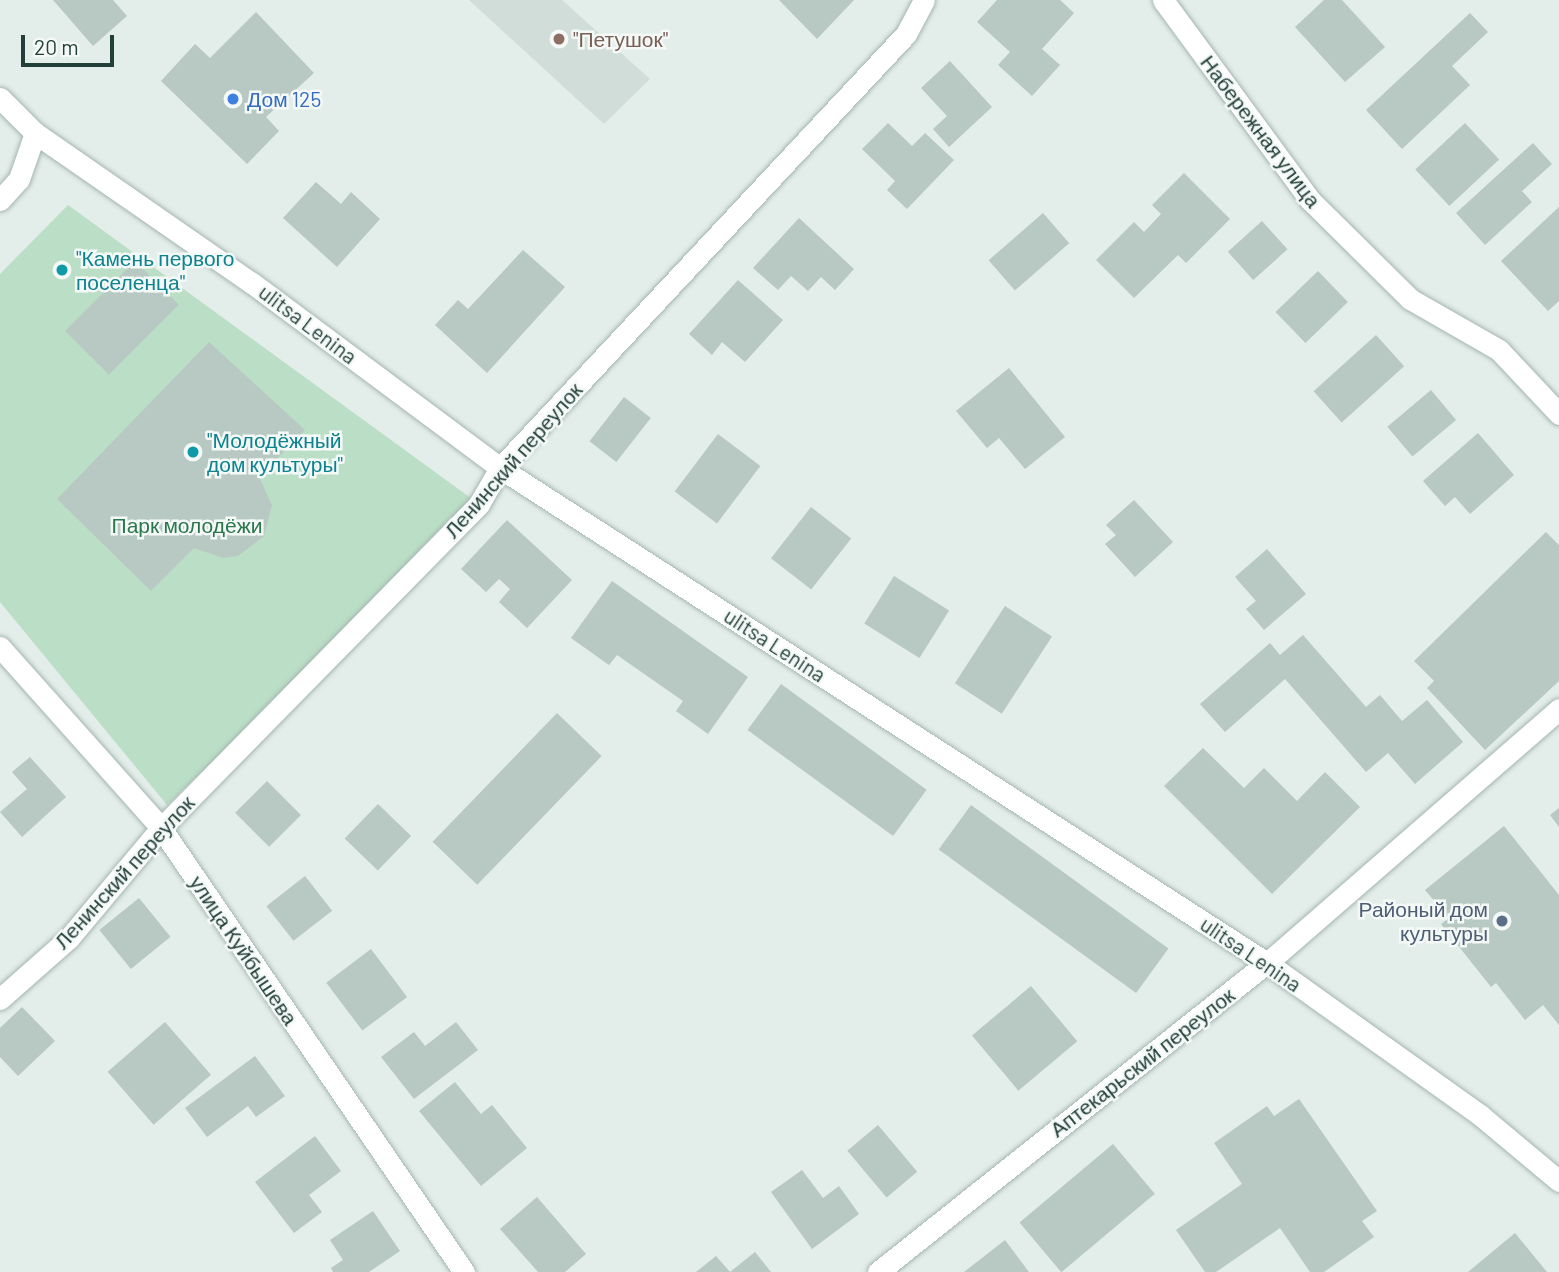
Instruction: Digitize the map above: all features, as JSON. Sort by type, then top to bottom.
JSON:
[{"type":"street","name":"Ленинский переулок","points":[[0,999],[69,938],[161,828],[479,504],[500,468],[906,34],[924,0]]},
{"type":"street","name":"Набережная улица","points":[[1163,0],[1310,200],[1410,299],[1499,349],[1559,414]]},
{"type":"street","name":"ulitsa Lenina","points":[[0,98],[35,133],[252,283],[500,468],[1267,963],[1480,1115],[1559,1181]]},
{"type":"street","points":[[0,200],[19,179],[35,133]]},
{"type":"street","name":"улица Куйбышева","points":[[0,647],[161,828],[464,1272]]},
{"type":"street","name":"Аптекарьский переулок","points":[[878,1272],[1267,963],[1559,709]]},
{"type":"shaded area","name":"\"Петушок\"","points":[[469,0],[562,0],[650,79],[604,124]]},
{"type":"green space","name":"Парк молодёжи","points":[[68,205],[479,504],[167,805],[0,602],[0,274]]},
{"type":"building","points":[[53,0],[113,0],[127,16],[93,46]]},
{"type":"building","points":[[779,0],[854,0],[817,39]]},
{"type":"building","points":[[997,0],[1060,0],[1074,13],[1042,49],[1060,65],[1032,96],[998,65],[1010,52],[977,22]]},
{"type":"building","points":[[1324,0],[1342,0],[1385,47],[1345,82],[1295,27]]},
{"type":"building","name":"Дом 125","points":[[256,12],[314,73],[266,117],[279,131],[247,164],[161,81],[195,44],[210,58]]},
{"type":"building","points":[[1470,13],[1488,32],[1452,66],[1470,85],[1402,149],[1366,110]]},
{"type":"building","points":[[950,61],[992,107],[949,147],[933,129],[947,116],[921,88]]},
{"type":"building","points":[[888,123],[912,146],[925,133],[954,160],[907,209],[887,190],[895,181],[862,149]]},
{"type":"building","points":[[1465,123],[1499,160],[1449,206],[1415,169]]},
{"type":"building","points":[[1533,143],[1552,164],[1522,191],[1532,202],[1485,245],[1456,213]]},
{"type":"building","points":[[1184,173],[1230,219],[1186,263],[1178,255],[1134,298],[1096,260],[1134,222],[1144,232],[1161,214],[1152,205]]},
{"type":"building","points":[[316,182],[341,204],[351,192],[380,219],[337,267],[283,218]]},
{"type":"building","points":[[1559,207],[1559,301],[1548,311],[1501,261]]},
{"type":"building","points":[[1043,213],[1069,243],[1015,290],[989,260]]},
{"type":"building","points":[[799,218],[854,269],[835,290],[821,277],[808,291],[791,276],[778,290],[753,268]]},
{"type":"building","points":[[1262,221],[1287,249],[1253,280],[1228,252]]},
{"type":"building","points":[[523,250],[565,287],[487,373],[435,325],[458,300],[468,309]]},
{"type":"building","points":[[135,261],[179,305],[109,375],[65,331]]},
{"type":"building","points":[[1318,271],[1348,302],[1305,343],[1276,312]]},
{"type":"building","points":[[738,280],[783,320],[745,362],[722,342],[712,355],[689,334]]},
{"type":"building","points":[[1376,335],[1404,366],[1342,422],[1314,391]]},
{"type":"building","name":"\"Молодёжный дом культуры\"","points":[[209,342],[305,430],[259,477],[272,505],[264,536],[238,556],[223,558],[194,548],[151,591],[57,499]]},
{"type":"building","points":[[1009,368],[1065,437],[1025,469],[999,438],[987,448],[956,411]]},
{"type":"building","points":[[1431,390],[1456,420],[1412,457],[1387,427]]},
{"type":"building","points":[[624,397],[651,418],[616,462],[590,441]]},
{"type":"building","points":[[1478,433],[1514,475],[1470,514],[1455,497],[1445,506],[1423,481]]},
{"type":"building","points":[[718,434],[760,466],[717,523],[675,492]]},
{"type":"building","points":[[1134,500],[1173,542],[1135,577],[1105,544],[1116,535],[1106,525]]},
{"type":"building","points":[[811,507],[851,538],[811,590],[771,558]]},
{"type":"building","points":[[507,520],[572,580],[527,628],[499,602],[510,589],[499,579],[486,592],[461,569]]},
{"type":"building","points":[[1546,532],[1559,545],[1559,681],[1485,750],[1427,688],[1434,681],[1414,661]]},
{"type":"building","points":[[1267,549],[1306,594],[1264,630],[1246,609],[1256,601],[1235,577]]},
{"type":"building","points":[[894,576],[949,610],[919,658],[864,623]]},
{"type":"building","points":[[612,581],[748,677],[708,734],[676,711],[683,701],[617,655],[609,665],[571,638]]},
{"type":"building","points":[[1005,606],[1052,636],[1002,714],[955,683]]},
{"type":"building","points":[[1303,635],[1366,707],[1380,695],[1402,721],[1427,700],[1463,742],[1415,784],[1388,753],[1366,772],[1285,679],[1225,732],[1200,704],[1270,643],[1280,655]]},
{"type":"building","points":[[781,684],[927,790],[893,836],[747,730]]},
{"type":"building","points":[[557,713],[602,756],[477,885],[433,842]]},
{"type":"building","points":[[1203,748],[1244,788],[1264,768],[1297,801],[1325,772],[1360,807],[1272,894],[1164,786]]},
{"type":"building","points":[[30,757],[66,797],[22,837],[0,812],[27,789],[12,772]]},
{"type":"building","points":[[267,781],[301,815],[269,847],[235,813]]},
{"type":"building","points":[[378,804],[411,836],[378,870],[345,839]]},
{"type":"building","points":[[971,805],[1168,948],[1136,993],[939,849]]},
{"type":"building","points":[[1559,808],[1559,827],[1550,815]]},
{"type":"building","name":"Районый дом культуры","points":[[1504,826],[1559,895],[1559,1025],[1543,1005],[1525,1020],[1496,983],[1491,987],[1441,924],[1449,918],[1425,890]]},
{"type":"building","points":[[305,876],[332,911],[293,941],[266,906]]},
{"type":"building","points":[[139,898],[170,937],[131,969],[99,930]]},
{"type":"building","points":[[371,949],[407,997],[362,1031],[326,983]]},
{"type":"building","points":[[1031,986],[1077,1041],[1018,1091],[972,1035]]},
{"type":"building","points":[[22,1007],[55,1041],[18,1076],[0,1057],[0,1028]]},
{"type":"building","points":[[165,1022],[211,1075],[154,1125],[108,1072]]},
{"type":"building","points":[[456,1022],[478,1050],[414,1099],[381,1057],[414,1032],[425,1046]]},
{"type":"building","points":[[255,1056],[285,1096],[256,1117],[248,1106],[207,1137],[185,1108]]},
{"type":"building","points":[[455,1082],[481,1114],[492,1105],[527,1148],[481,1186],[419,1111]]},
{"type":"building","points":[[1299,1099],[1377,1211],[1362,1221],[1374,1237],[1324,1272],[1310,1272],[1280,1228],[1216,1272],[1205,1272],[1176,1230],[1242,1184],[1214,1143],[1267,1106],[1274,1116]]},
{"type":"building","points":[[878,1125],[917,1172],[887,1197],[847,1151]]},
{"type":"building","points":[[315,1136],[341,1171],[309,1195],[322,1212],[294,1233],[255,1182]]},
{"type":"building","points":[[1113,1144],[1155,1194],[1062,1272],[1020,1222]]},
{"type":"building","points":[[802,1170],[823,1198],[839,1186],[859,1214],[812,1249],[771,1192]]},
{"type":"building","points":[[537,1197],[586,1254],[565,1272],[538,1272],[500,1229]]},
{"type":"building","points":[[373,1211],[400,1251],[369,1272],[333,1272],[331,1268],[343,1260],[330,1240]]},
{"type":"building","points":[[1515,1233],[1547,1272],[1468,1272]]},
{"type":"building","points":[[1005,1240],[1029,1272],[964,1272]]},
{"type":"building","points":[[755,1252],[771,1272],[730,1272]]},
{"type":"building","points":[[716,1256],[730,1272],[696,1272]]},
{"type":"place","name":"\"Петушок\"","points":[[559,39]]},
{"type":"place","name":"Дом 125","points":[[233,99]]},
{"type":"place","name":"\"Камень первого поселенца\"","points":[[62,270]]},
{"type":"place","name":"\"Молодёжный дом культуры\"","points":[[193,452]]},
{"type":"place","name":"Районый дом культуры","points":[[1502,921]]}]
